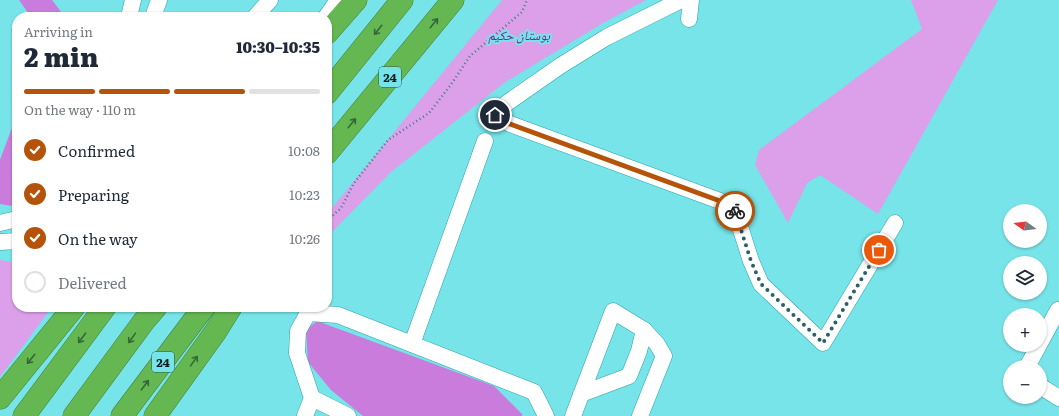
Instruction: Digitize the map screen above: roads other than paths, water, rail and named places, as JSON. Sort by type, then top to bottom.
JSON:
[{"type":"highway","points":[[332,27],[356,0]]},
{"type":"highway","points":[[332,87],[402,0]]},
{"type":"highway","name":"24","points":[[332,148],[453,0]]},
{"type":"highway","points":[[0,398],[70,312]]},
{"type":"highway","points":[[24,416],[101,312]]},
{"type":"highway","points":[[74,416],[152,312]]},
{"type":"highway","name":"24","points":[[122,416],[200,312]]},
{"type":"highway","points":[[155,416],[228,312]]},
{"type":"street","points":[[130,12],[133,0]]},
{"type":"street","points":[[154,12],[158,0]]},
{"type":"street","points":[[259,12],[270,0]]},
{"type":"street","points":[[330,12],[338,0]]},
{"type":"street","points":[[680,0],[607,37],[560,66],[507,103],[495,115],[510,124],[720,201],[735,211],[751,261],[761,284],[823,343],[895,223]]},
{"type":"street","points":[[689,19],[691,0]]},
{"type":"street","points":[[412,344],[486,140]]},
{"type":"street","points":[[0,222],[12,220]]},
{"type":"street","points":[[0,242],[12,241]]},
{"type":"street","points":[[1047,330],[1058,310],[1059,311]]},
{"type":"street","points":[[572,416],[613,311],[644,330],[657,344],[664,356],[640,416]]},
{"type":"street","points":[[305,416],[312,398],[297,353],[298,331],[308,313],[338,315],[534,392],[546,416]]},
{"type":"street","points":[[581,394],[629,376],[639,351],[644,330]]},
{"type":"street","points":[[1047,390],[1059,398]]},
{"type":"street","points":[[312,398],[348,416]]},
{"type":"park label","name":"بوستان حکیم","points":[[519,34]]}]
